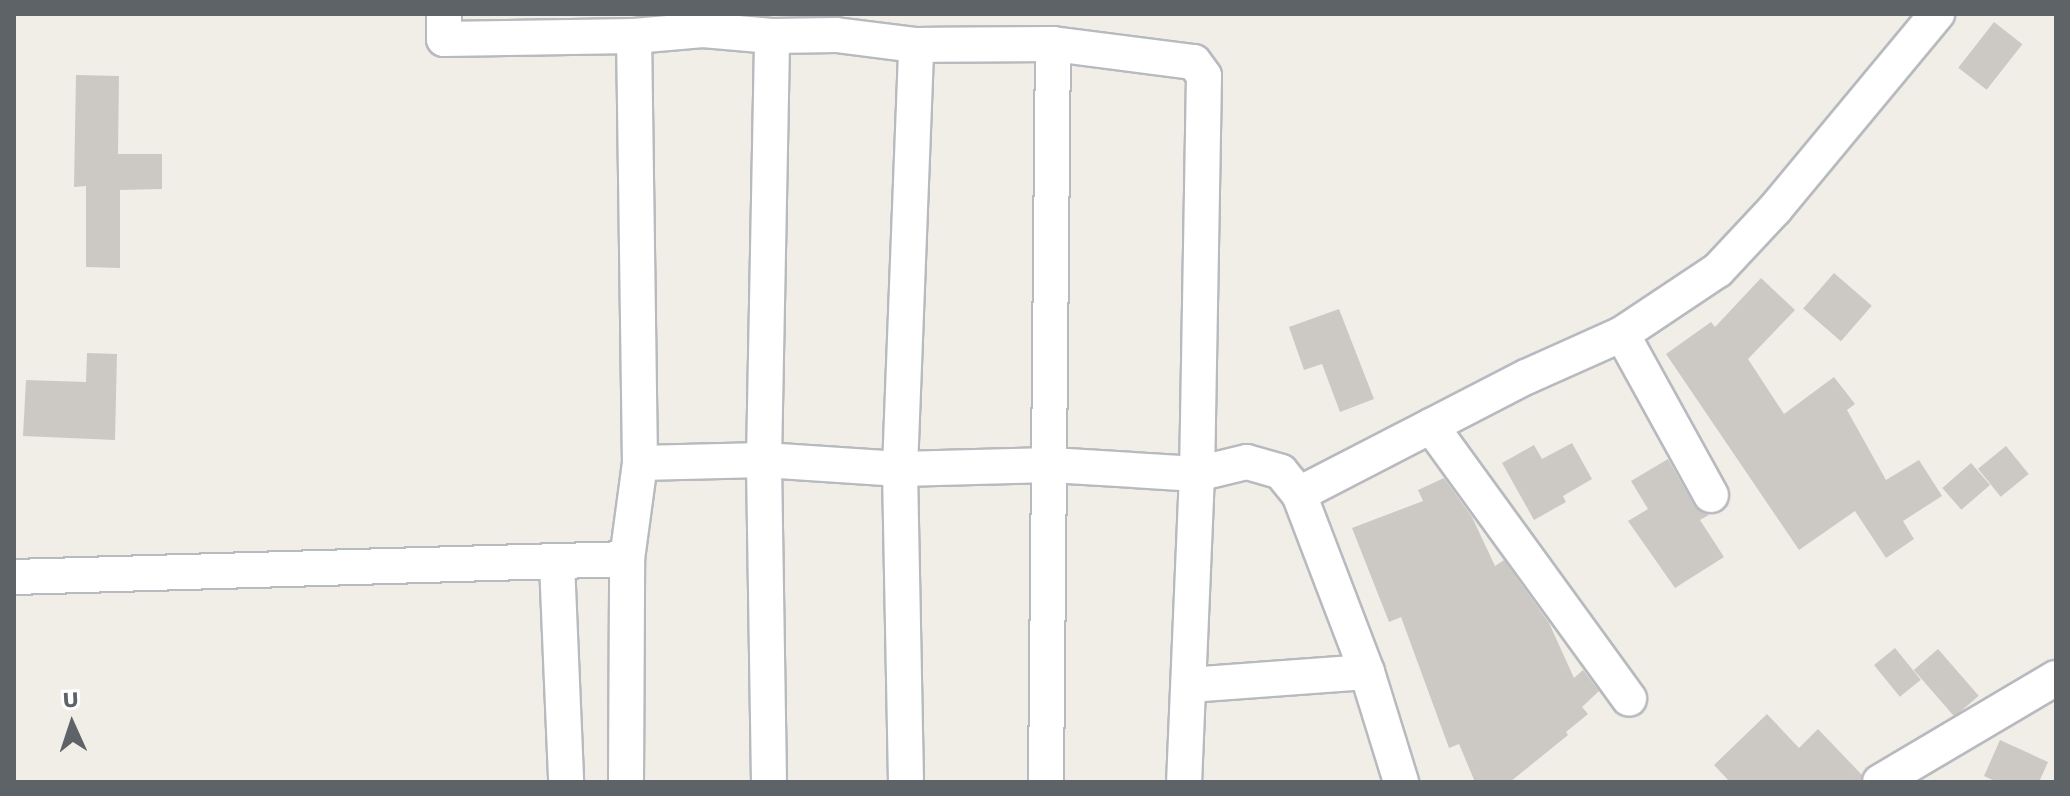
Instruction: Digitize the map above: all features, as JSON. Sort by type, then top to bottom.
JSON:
[{"type":"street","points":[[444,14],[444,39],[576,26],[634,36],[703,22],[772,36],[836,25],[916,45],[1053,44],[1178,57],[1194,62],[1204,76],[1197,474],[1184,782]]},
{"type":"street","points":[[1299,494],[1622,334],[1718,270],[1775,209],[1937,14]]},
{"type":"street","points":[[626,782],[627,559],[640,463],[634,36]]},
{"type":"street","points":[[769,782],[764,460],[772,36]]},
{"type":"street","points":[[1046,782],[1053,44]]},
{"type":"street","points":[[906,782],[900,469],[916,45]]},
{"type":"street","points":[[1622,334],[1711,495]]},
{"type":"street","points":[[1431,426],[1629,699]]},
{"type":"street","points":[[640,463],[764,460],[900,469],[1051,465],[1197,474],[1247,462],[1281,472],[1299,494],[1367,672],[1401,782]]},
{"type":"street","points":[[14,577],[627,559]]},
{"type":"street","points":[[557,563],[566,782]]},
{"type":"street","points":[[1189,685],[1367,672]]},
{"type":"street","points":[[1880,782],[2056,678]]},
{"type":"building","points":[[1994,22],[2022,44],[1987,90],[1958,68]]},
{"type":"building","points":[[76,75],[119,76],[118,154],[162,154],[162,189],[120,190],[120,268],[86,267],[86,186],[74,187]]},
{"type":"building","points":[[1834,273],[1872,306],[1841,341],[1803,308]]},
{"type":"building","points":[[1761,278],[1795,310],[1748,359],[1784,414],[1834,377],[1855,404],[1847,410],[1886,480],[1919,460],[1942,496],[1903,521],[1914,539],[1886,558],[1855,511],[1799,550],[1666,354],[1711,322],[1715,327]]},
{"type":"building","points":[[1339,309],[1374,399],[1340,412],[1322,364],[1304,370],[1289,327]]},
{"type":"building","points":[[87,353],[117,354],[115,440],[23,436],[26,380],[86,382]]},
{"type":"building","points":[[1572,443],[1592,479],[1563,496],[1566,502],[1534,520],[1502,463],[1534,445],[1542,459]]},
{"type":"building","points":[[2006,446],[2029,474],[2001,497],[1978,469]]},
{"type":"building","points":[[1668,459],[1694,505],[1709,515],[1700,520],[1724,557],[1675,588],[1628,521],[1648,509],[1631,481]]},
{"type":"building","points":[[1971,463],[1990,485],[1961,510],[1942,488]]},
{"type":"building","points":[[1444,478],[1472,517],[1495,566],[1504,560],[1549,623],[1574,678],[1583,670],[1599,691],[1582,707],[1588,714],[1566,732],[1568,735],[1510,782],[1475,782],[1459,744],[1449,748],[1401,617],[1389,622],[1352,528],[1423,501],[1418,490]]},
{"type":"building","points":[[1895,648],[1921,680],[1900,697],[1874,665]]},
{"type":"building","points":[[1938,649],[1979,696],[1955,717],[1914,670]]},
{"type":"building","points":[[1767,714],[1799,748],[1818,729],[1862,775],[1860,782],[1730,782],[1714,765]]},
{"type":"building","points":[[2000,740],[2048,762],[2039,782],[1997,782],[1984,776]]}]
